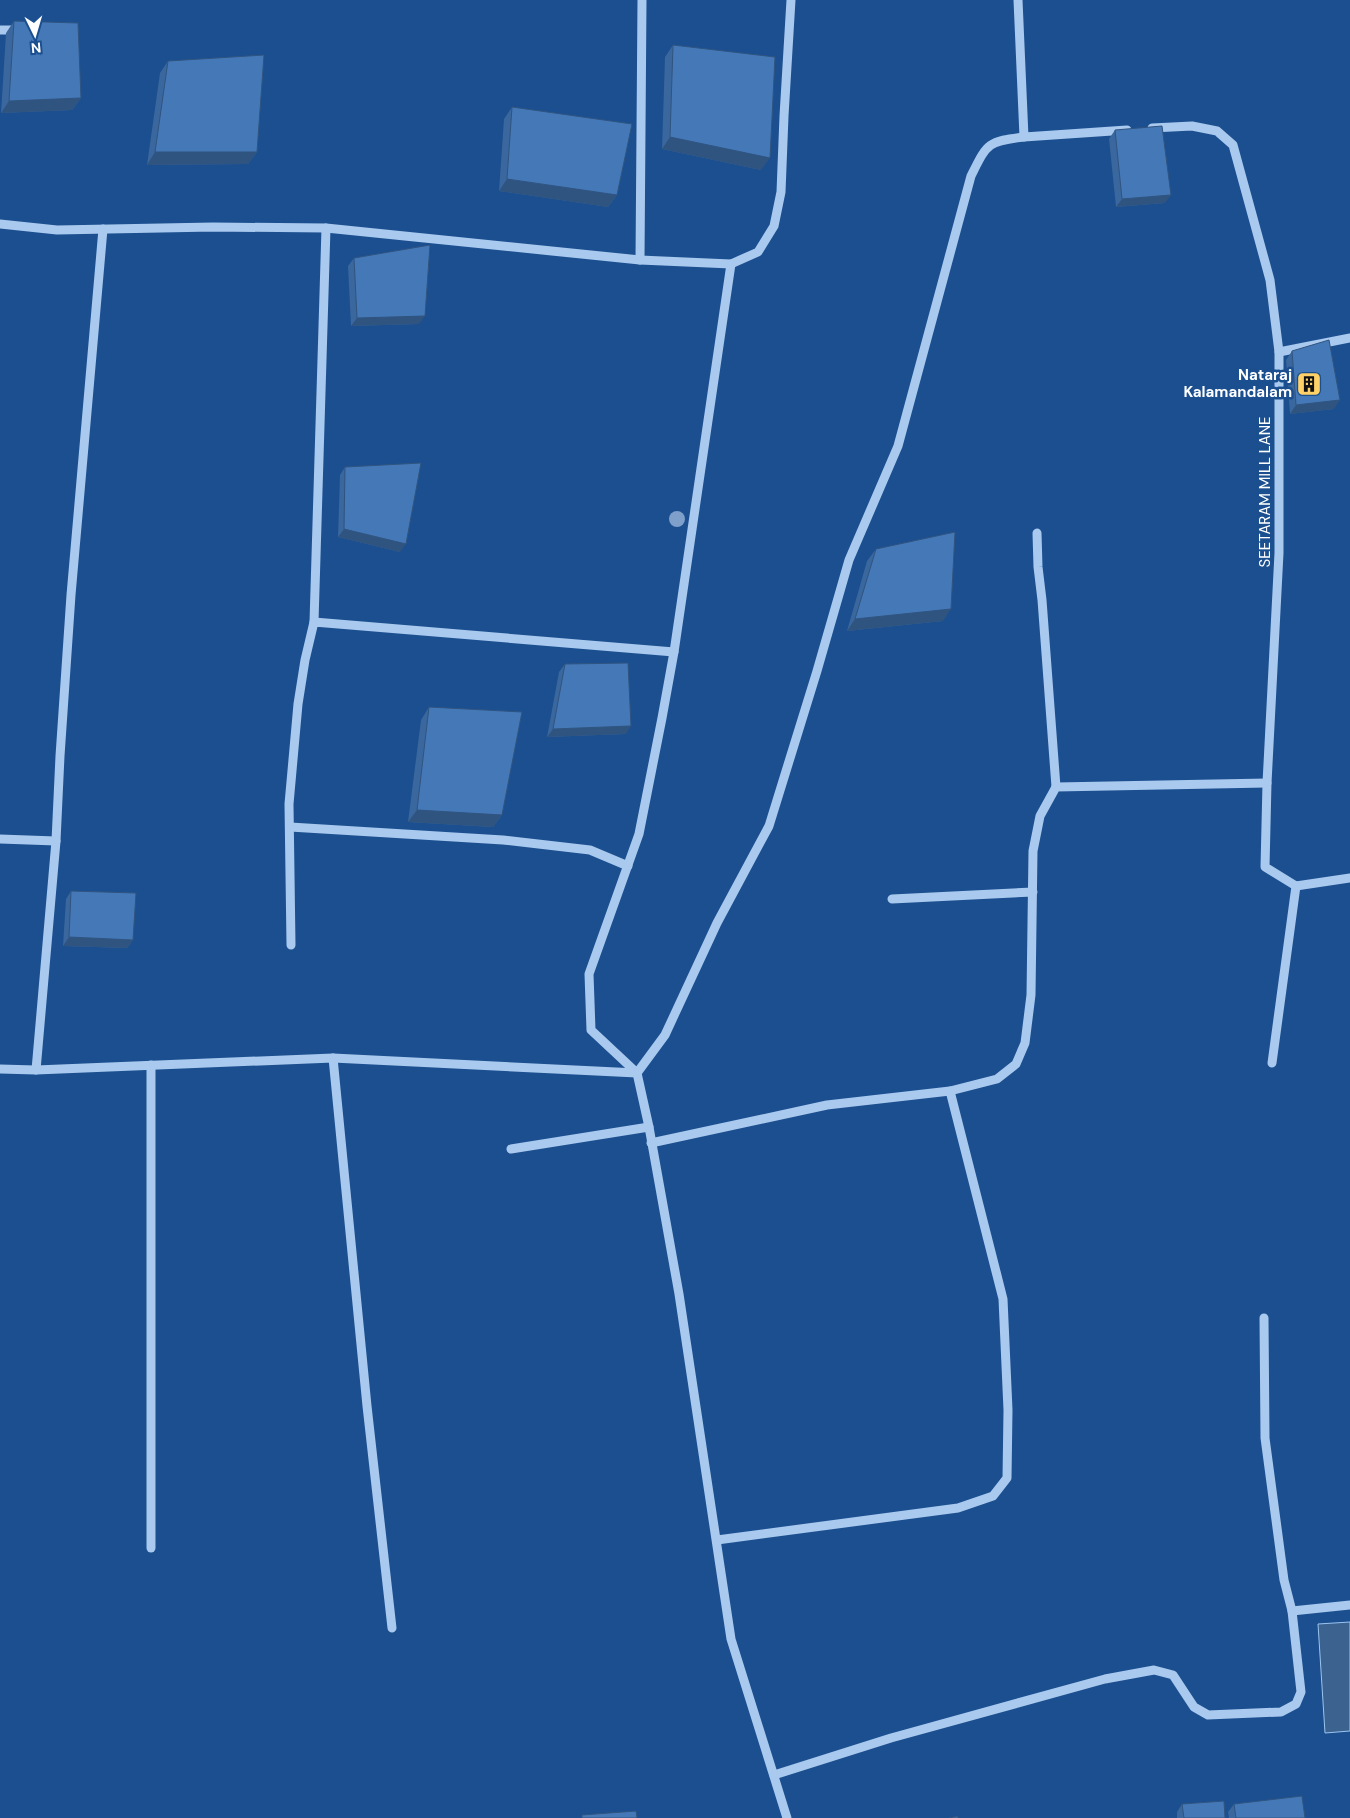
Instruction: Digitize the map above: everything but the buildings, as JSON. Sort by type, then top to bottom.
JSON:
[{"type":"street","points":[[640,260],[642,0]]},
{"type":"street","points":[[0,224],[57,230],[213,227],[326,228],[640,260],[731,264],[758,252],[774,226],[781,192],[791,0]]},
{"type":"street","points":[[1018,0],[1024,137]]},
{"type":"street","points":[[0,30],[13,30]]},
{"type":"street","name":"SEETARAM MILL LANE","points":[[1143,129],[1192,126],[1217,131],[1233,144],[1270,280],[1279,352],[1279,553],[1267,783],[1266,867],[1296,886]]},
{"type":"street","points":[[636,1073],[665,1036],[718,923],[769,826],[850,560],[898,446],[972,176],[985,148],[1002,139],[1133,130]]},
{"type":"street","points":[[291,945],[289,804],[298,704],[305,660],[314,622],[326,228]]},
{"type":"street","points":[[36,1070],[56,841],[70,595],[103,229]]},
{"type":"street","points":[[731,264],[674,652],[639,834],[589,974],[590,1020],[591,1030],[636,1073],[652,1143],[680,1304],[731,1639],[787,1818]]},
{"type":"street","points":[[1279,352],[1350,338]]},
{"type":"street","points":[[652,1143],[827,1105],[950,1090],[997,1079],[1016,1064],[1025,1043],[1032,995],[1033,851],[1040,816],[1056,787],[1038,567],[1037,533]]},
{"type":"street","points":[[314,622],[674,652]]},
{"type":"street","points":[[1056,787],[1267,783]]},
{"type":"street","points":[[290,827],[503,840],[590,850],[628,866]]},
{"type":"street","points":[[0,839],[56,841]]},
{"type":"street","points":[[1272,1063],[1296,886],[1350,878]]},
{"type":"street","points":[[892,899],[1033,892]]},
{"type":"street","points":[[0,1069],[36,1070],[333,1058],[636,1073]]},
{"type":"street","points":[[333,1058],[367,1406],[392,1628]]},
{"type":"street","points":[[151,1548],[152,1065]]},
{"type":"street","points":[[717,1540],[958,1508],[993,1496],[1007,1478],[1008,1410],[1003,1299],[950,1090]]},
{"type":"street","points":[[511,1149],[649,1128]]},
{"type":"street","points":[[774,1775],[891,1738],[1002,1707],[1105,1679],[1154,1670],[1173,1674],[1194,1707],[1208,1715],[1281,1712],[1296,1704],[1301,1692],[1292,1611],[1284,1580],[1264,1438],[1264,1318]]},
{"type":"street","points":[[1292,1611],[1350,1605]]},
{"type":"water","points":[[1350,1622],[1350,1731],[1325,1733],[1318,1624]]},
{"type":"place","name":"Nataraj Kalamandalam","points":[[1309,384]]}]
